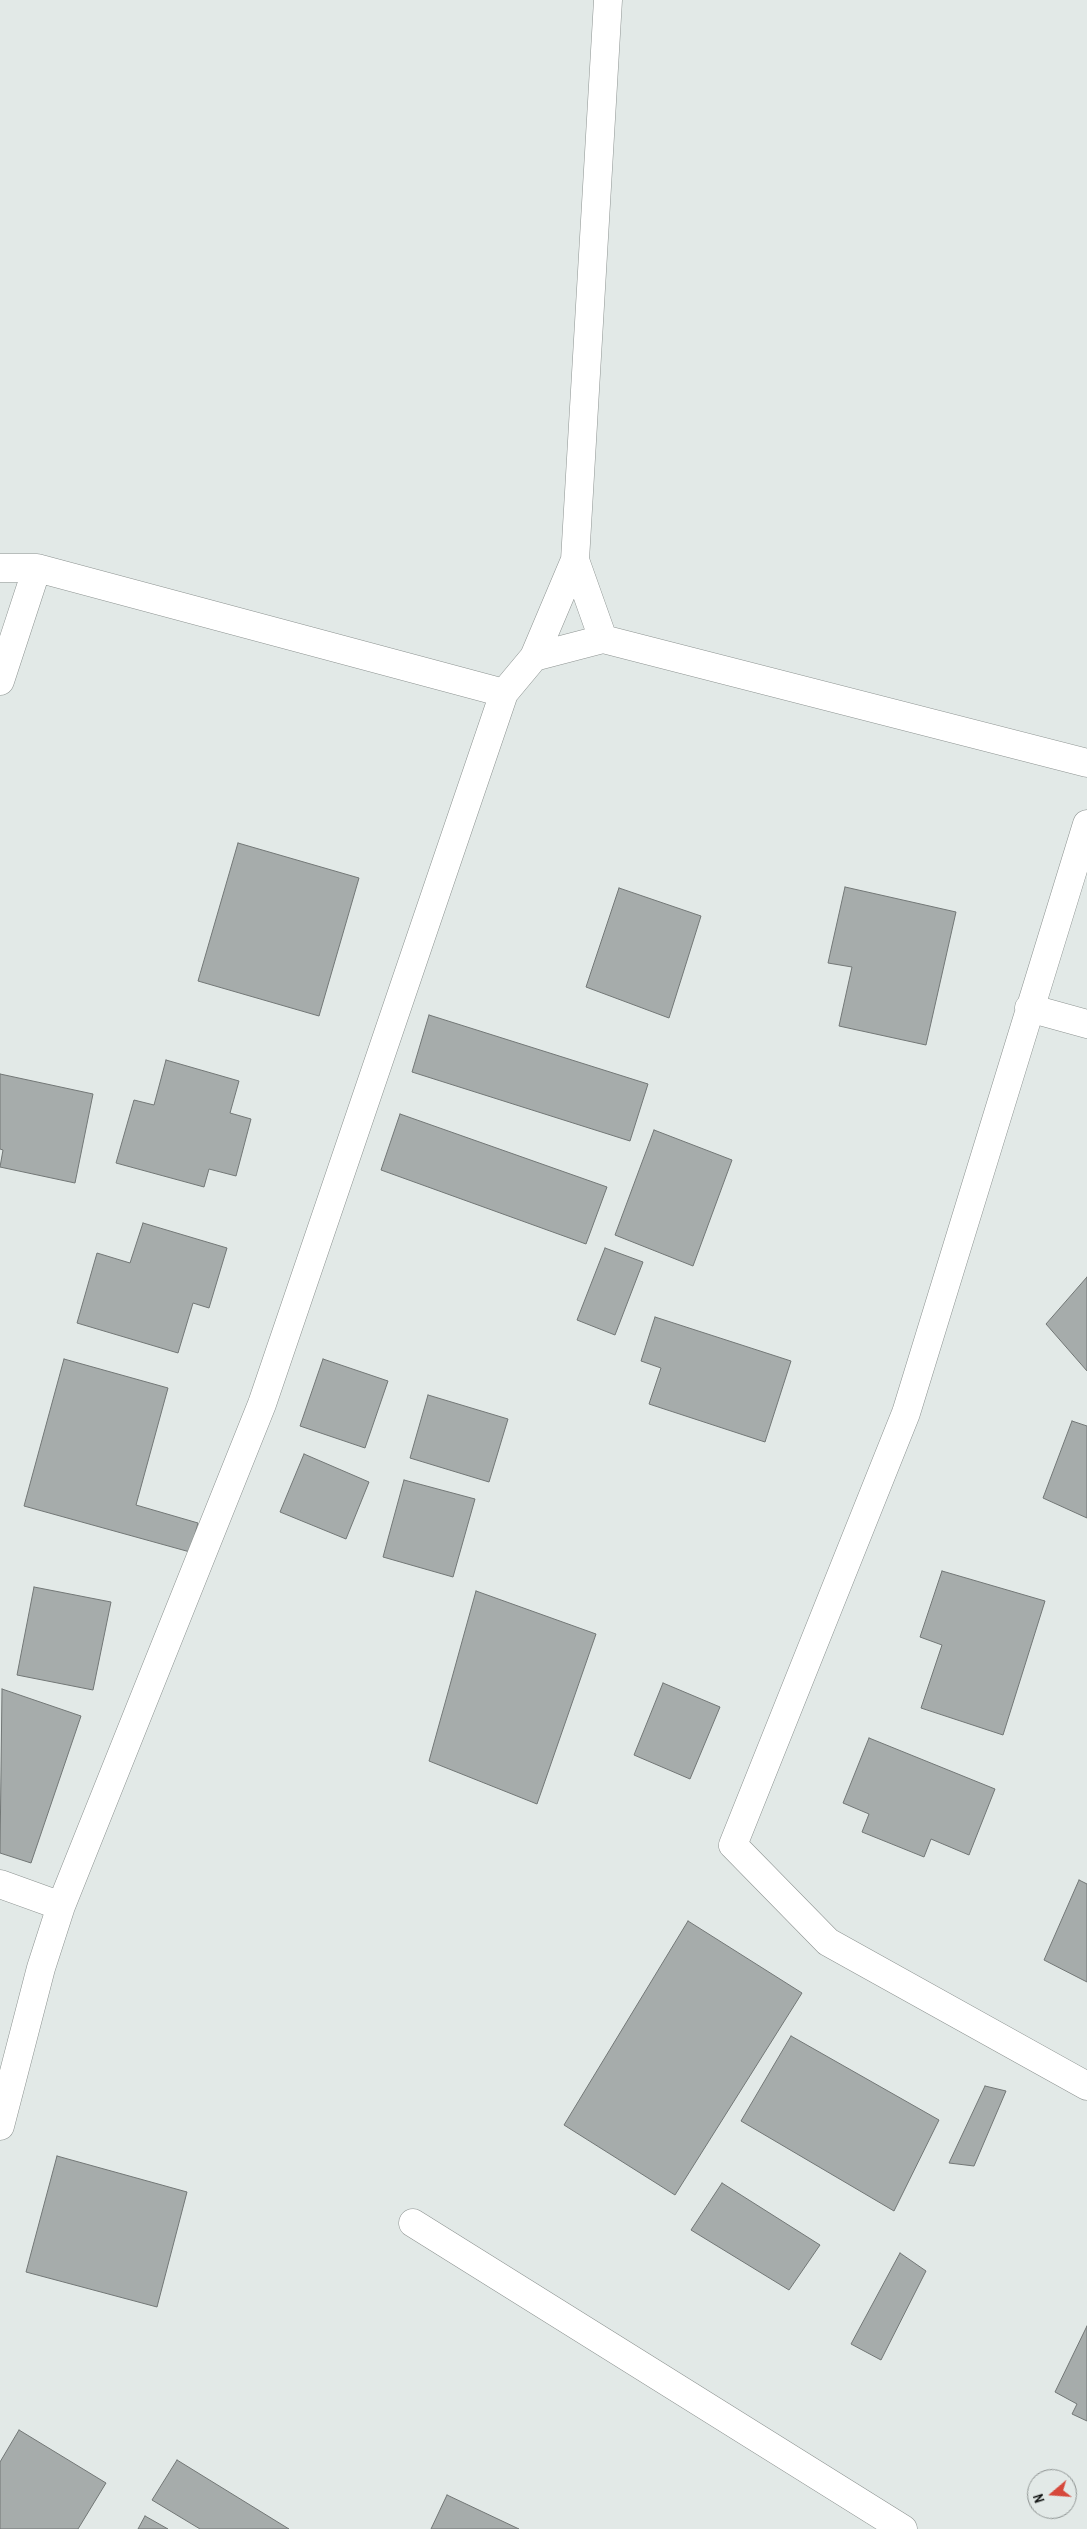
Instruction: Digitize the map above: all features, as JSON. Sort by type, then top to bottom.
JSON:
[{"type":"street","points":[[0,2126],[41,1968],[61,1906],[262,1404],[504,693],[534,657],[575,560],[608,0]]},
{"type":"street","points":[[575,560],[603,639]]},
{"type":"street","points":[[0,568],[37,568],[504,693]]},
{"type":"street","points":[[0,681],[37,568]]},
{"type":"street","points":[[534,657],[603,639],[1087,763]]},
{"type":"street","points":[[1087,824],[906,1414],[733,1845],[828,1942],[1087,2086]]},
{"type":"street","points":[[1029,1008],[1087,1024]]},
{"type":"street","points":[[0,1884],[61,1906]]},
{"type":"street","points":[[413,2223],[903,2529]]},
{"type":"building","points":[[238,843],[359,878],[319,1016],[198,981]]},
{"type":"building","points":[[845,887],[956,912],[926,1045],[839,1026],[852,967],[828,963]]},
{"type":"building","points":[[619,888],[701,916],[669,1018],[586,987]]},
{"type":"building","points":[[429,1015],[648,1084],[630,1141],[412,1072]]},
{"type":"building","points":[[166,1060],[239,1081],[230,1113],[251,1119],[236,1176],[209,1169],[204,1187],[116,1163],[134,1100],[154,1105]]},
{"type":"building","points":[[0,1074],[93,1094],[75,1183],[0,1167],[3,1150],[0,1149]]},
{"type":"building","points":[[400,1114],[607,1187],[586,1244],[381,1170]]},
{"type":"building","points":[[654,1130],[732,1160],[693,1266],[615,1235]]},
{"type":"building","points":[[143,1223],[227,1248],[209,1308],[193,1303],[178,1353],[77,1323],[97,1253],[130,1263]]},
{"type":"building","points":[[605,1248],[643,1262],[615,1335],[577,1320]]},
{"type":"building","points":[[1087,1277],[1087,1371],[1046,1324]]},
{"type":"building","points":[[655,1317],[791,1361],[765,1442],[649,1404],[661,1368],[641,1361]]},
{"type":"building","points":[[64,1359],[168,1388],[136,1505],[198,1523],[190,1552],[24,1506]]},
{"type":"building","points":[[323,1359],[388,1381],[365,1448],[300,1426]]},
{"type":"building","points":[[428,1395],[508,1419],[489,1482],[410,1458]]},
{"type":"building","points":[[1072,1421],[1087,1426],[1087,1518],[1043,1498]]},
{"type":"building","points":[[304,1454],[369,1482],[346,1539],[280,1512]]},
{"type":"building","points":[[404,1480],[475,1499],[453,1577],[383,1557]]},
{"type":"building","points":[[942,1571],[1045,1601],[1003,1735],[921,1708],[942,1645],[920,1637]]},
{"type":"building","points":[[34,1587],[111,1602],[93,1690],[17,1675]]},
{"type":"building","points":[[476,1591],[596,1634],[537,1804],[429,1761]]},
{"type":"building","points":[[663,1683],[720,1707],[690,1779],[634,1755]]},
{"type":"building","points":[[2,1689],[81,1716],[31,1863],[0,1853]]},
{"type":"building","points":[[869,1738],[995,1789],[969,1855],[931,1839],[924,1857],[862,1832],[869,1814],[843,1803]]},
{"type":"building","points":[[1079,1880],[1087,1884],[1087,1982],[1044,1960]]},
{"type":"building","points":[[688,1921],[802,1993],[675,2195],[564,2125]]},
{"type":"building","points":[[791,2036],[939,2120],[894,2211],[741,2121]]},
{"type":"building","points":[[985,2086],[1006,2091],[974,2166],[949,2163]]},
{"type":"building","points":[[57,2156],[187,2192],[157,2307],[26,2272]]},
{"type":"building","points":[[722,2183],[820,2245],[789,2290],[691,2230]]},
{"type":"building","points":[[900,2253],[926,2271],[881,2360],[851,2344]]},
{"type":"building","points":[[1087,2326],[1087,2421],[1072,2414],[1077,2404],[1055,2392]]},
{"type":"building","points":[[19,2430],[106,2483],[78,2529],[0,2529],[0,2462]]},
{"type":"building","points":[[177,2460],[289,2529],[200,2529],[152,2500]]},
{"type":"building","points":[[447,2495],[519,2529],[431,2529]]},
{"type":"building","points":[[145,2516],[168,2529],[138,2529]]}]
